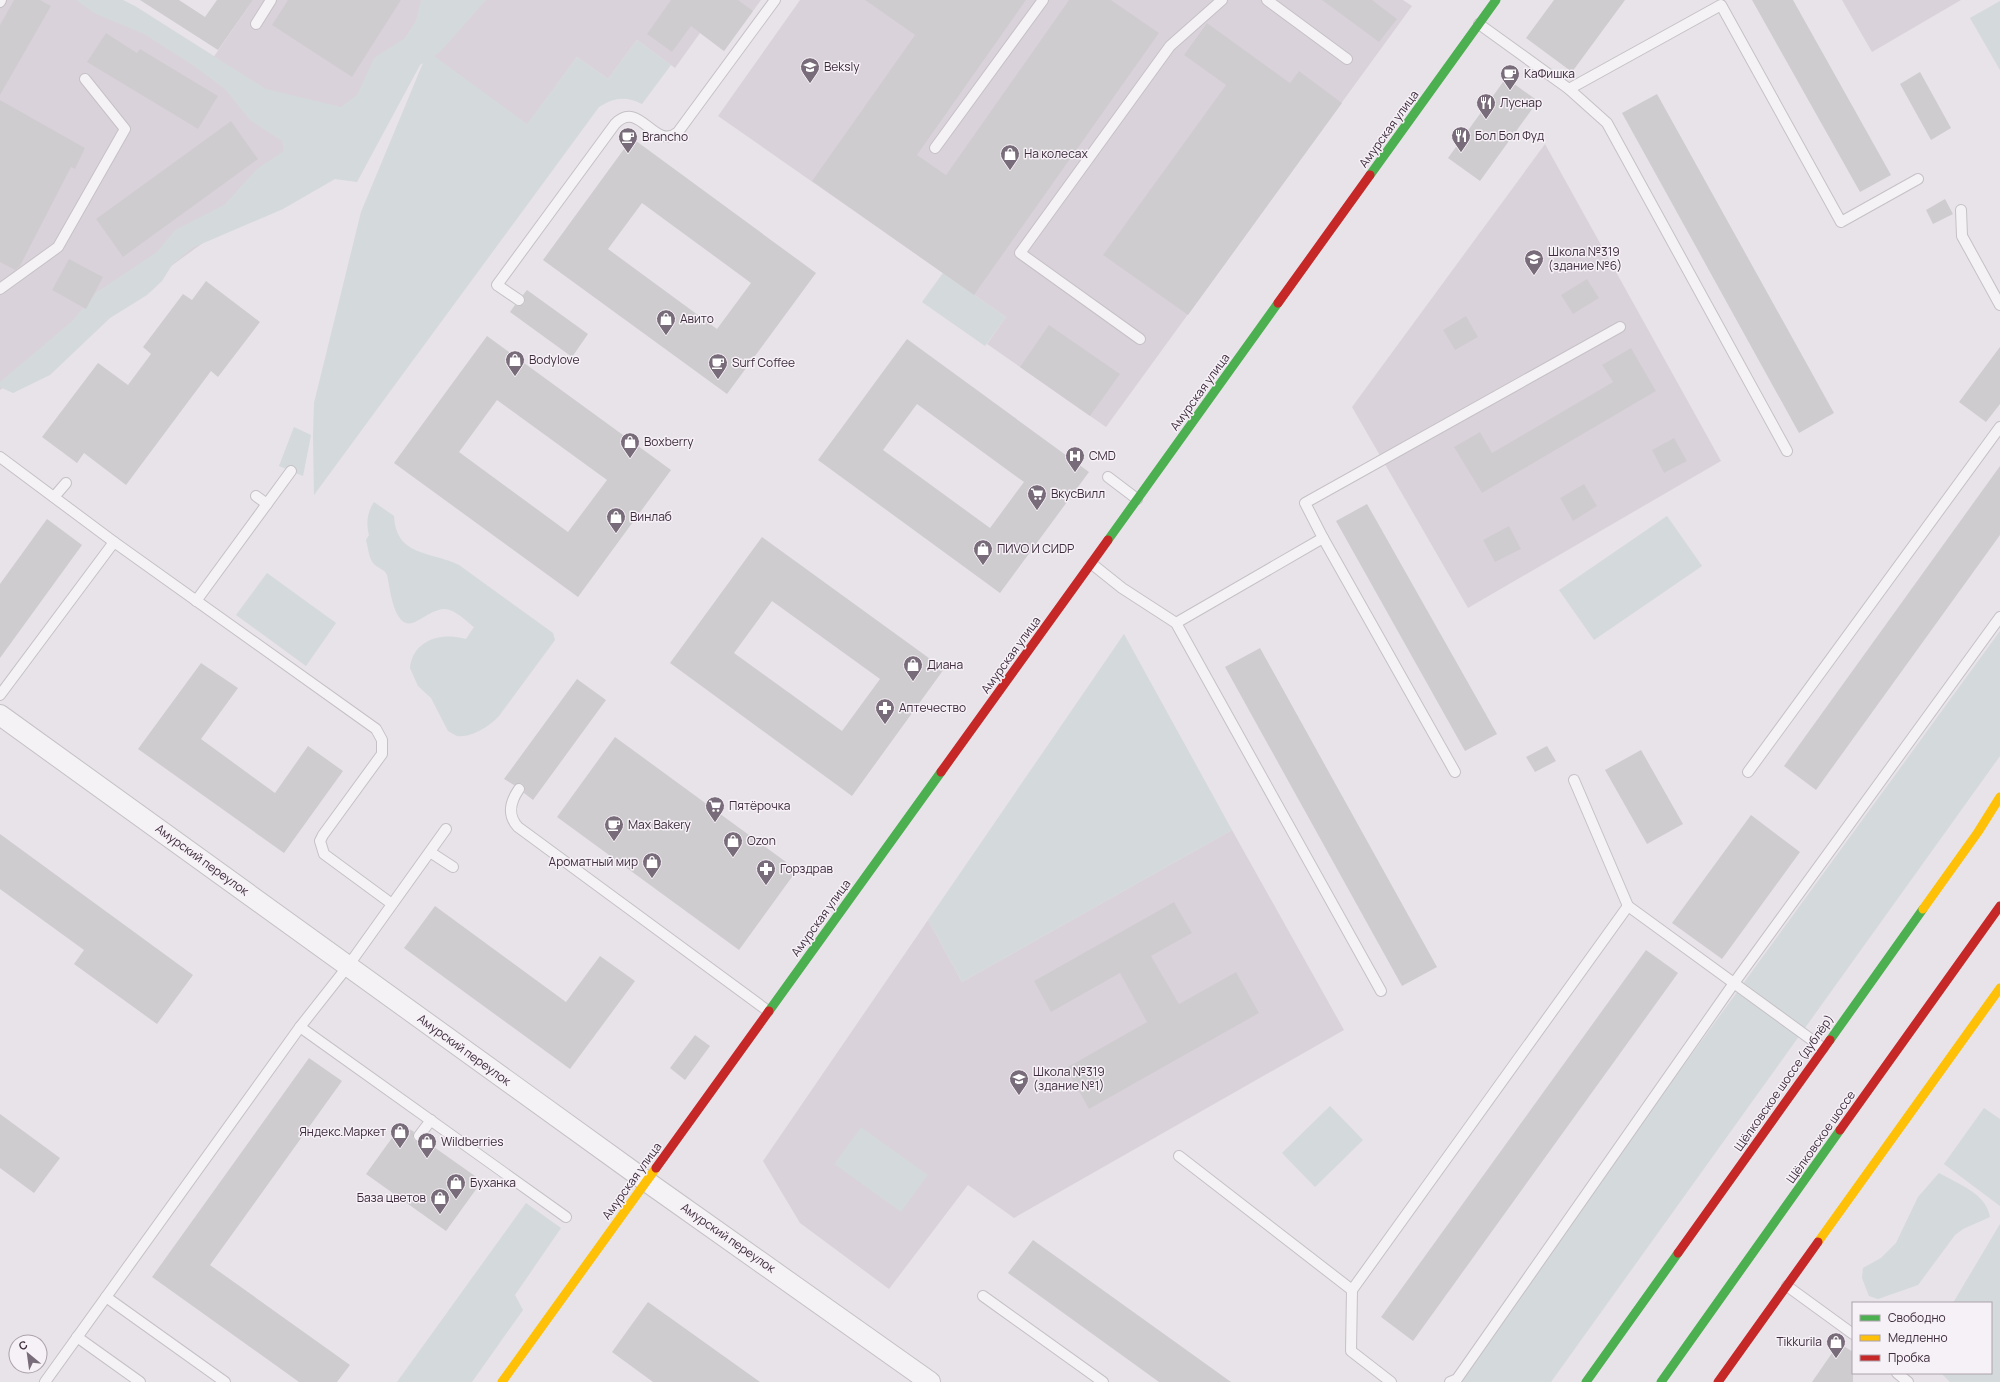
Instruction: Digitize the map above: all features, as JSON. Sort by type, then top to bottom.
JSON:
[{"type":"street","name":"Амурская улица","points":[[502,1382],[768,1011],[1092,564],[1137,499],[1496,0]]},
{"type":"street","name":"Амурский переулок","points":[[0,715],[646,1181],[930,1382]]},
{"type":"street","name":"Щёлковское шоссе (дублёр)","points":[[1586,1382],[1978,832],[2000,797]]},
{"type":"street","points":[[1978,832],[2000,809]]},
{"type":"street","name":"Щёлковское шоссе","points":[[1661,1382],[2000,906]]},
{"type":"street","points":[[1718,1382],[2000,988]]},
{"type":"lane","points":[[256,24],[271,0]]},
{"type":"lane","points":[[519,300],[497,285],[615,124],[624,117],[629,116],[639,120],[660,136],[666,138],[673,136],[678,132],[775,0]]},
{"type":"lane","points":[[935,148],[1043,0]]},
{"type":"lane","points":[[1140,339],[1020,253],[1170,46],[1222,0]]},
{"type":"lane","points":[[1267,0],[1347,59]]},
{"type":"lane","points":[[1568,89],[1720,3],[1841,222],[1918,179]]},
{"type":"lane","points":[[1479,24],[1568,89],[1607,123],[1787,451]]},
{"type":"lane","points":[[0,289],[58,247],[125,129],[85,79]]},
{"type":"lane","points":[[1961,210],[1962,236],[2000,305]]},
{"type":"lane","points":[[1455,772],[1305,504],[1620,327]]},
{"type":"lane","points":[[1748,772],[2000,427]]},
{"type":"lane","points":[[0,457],[114,542],[380,734],[384,747],[382,754],[323,834],[320,841],[324,854],[392,904]]},
{"type":"lane","points":[[196,601],[291,471]]},
{"type":"lane","points":[[1108,477],[1137,499]]},
{"type":"lane","points":[[54,497],[66,483]]},
{"type":"lane","points":[[256,496],[267,504]]},
{"type":"lane","points":[[1176,622],[1323,538]]},
{"type":"lane","points":[[0,695],[114,542]]},
{"type":"lane","points":[[1092,564],[1122,588],[1176,622],[1381,991]]},
{"type":"lane","points":[[1450,1382],[1457,1379],[1734,983],[2000,617]]},
{"type":"lane","points":[[1574,780],[1628,906],[1823,1048]]},
{"type":"lane","points":[[519,789],[511,802],[510,808],[512,817],[518,827],[768,1011]]},
{"type":"lane","points":[[45,1382],[300,1027],[348,966],[446,829]]},
{"type":"lane","points":[[430,852],[453,867]]},
{"type":"lane","points":[[1391,1382],[1351,1351],[1352,1290],[1628,906]]},
{"type":"lane","points":[[300,1027],[566,1217]]},
{"type":"lane","points":[[419,1136],[431,1120]]},
{"type":"lane","points":[[1179,1156],[1352,1290]]},
{"type":"lane","points":[[1787,1286],[1852,1333]]},
{"type":"lane","points":[[983,1296],[1104,1382]]},
{"type":"lane","points":[[106,1297],[225,1382]]},
{"type":"lane","points":[[78,1337],[140,1382]]},
{"type":"lane","points":[[1898,1374],[1908,1382]]},
{"type":"shaded area","points":[[0,0],[96,0],[206,68],[253,0],[430,0],[334,148],[0,390]]},
{"type":"shaded area","points":[[76,0],[123,0],[135,6],[266,89],[341,107],[357,95],[374,58],[405,38],[416,21],[421,0],[486,0],[440,52],[434,56],[527,124],[577,57],[608,79],[637,40],[671,65],[642,104],[636,101],[620,99],[610,101],[599,107],[314,495],[314,403],[361,212],[423,63],[420,65],[357,182],[335,179],[283,209],[192,248],[172,265],[162,281],[147,295],[110,318],[50,375],[13,393],[0,387],[0,382],[71,322],[97,292],[157,252],[175,230],[224,205],[257,169],[284,151],[282,141],[250,120],[225,89],[191,64],[144,34],[94,13]]},
{"type":"shaded area","points":[[461,0],[761,0],[724,51],[700,33],[675,68],[637,40],[608,79],[577,57],[527,125],[428,52]]},
{"type":"shaded area","points":[[800,0],[1403,0],[1412,6],[1106,427],[987,344],[1006,317],[718,116]]},
{"type":"shaded area","points":[[1842,0],[1961,0],[1872,52]]},
{"type":"shaded area","points":[[2000,1],[2000,70],[1970,18]]},
{"type":"shaded area","name":"Школа №319 (здание №6)","points":[[1545,144],[1721,461],[1468,608],[1352,407]]},
{"type":"shaded area","points":[[943,273],[1006,317],[985,346],[922,302]]},
{"type":"shaded area","points":[[294,427],[311,435],[303,476],[279,466]]},
{"type":"shaded area","points":[[374,502],[394,516],[396,529],[401,539],[408,546],[417,551],[459,565],[553,633],[555,640],[499,716],[491,724],[474,733],[457,736],[448,731],[431,698],[418,686],[410,668],[412,658],[423,644],[439,637],[448,636],[466,639],[474,627],[460,615],[447,609],[436,611],[415,622],[408,623],[402,620],[397,614],[391,597],[387,575],[385,571],[373,563],[370,558],[366,540],[369,535],[368,518]]},
{"type":"shaded area","points":[[1667,516],[1702,566],[1594,640],[1559,590]]},
{"type":"shaded area","points":[[267,573],[336,623],[306,666],[236,615]]},
{"type":"shaded area","points":[[2000,631],[2000,756],[1551,1382],[1453,1382]]},
{"type":"shaded area","points":[[1124,634],[1232,830],[962,982],[928,920]]},
{"type":"shaded area","name":"Школа №319 (здание №1)","points":[[1232,830],[1344,1030],[1014,1218],[968,1185],[889,1289],[800,1223],[763,1161],[928,920],[962,982]]},
{"type":"shaded area","points":[[1330,1106],[1363,1140],[1315,1187],[1282,1153]]},
{"type":"shaded area","points":[[1984,1108],[2000,1119],[2000,1206],[1944,1164]]},
{"type":"shaded area","points":[[861,1127],[928,1175],[901,1212],[834,1164]]},
{"type":"shaded area","points":[[1939,1173],[1977,1195],[1983,1202],[1990,1217],[1963,1229],[1955,1235],[1918,1285],[1878,1299],[1869,1296],[1862,1278],[1863,1268],[1881,1258],[1896,1243],[1918,1197]]},
{"type":"shaded area","points":[[526,1203],[561,1228],[515,1295],[523,1310],[472,1382],[397,1382]]},
{"type":"shaded area","points":[[2000,1224],[2000,1382],[1950,1382],[1942,1374],[1992,1374],[1992,1302],[1954,1302]]},
{"type":"building","points":[[14,0],[40,0],[51,6],[0,95],[0,25]]},
{"type":"building","points":[[140,0],[179,0],[205,17],[217,0],[253,0],[218,50]]},
{"type":"building","points":[[288,0],[401,0],[352,77],[272,25]]},
{"type":"building","points":[[671,0],[738,0],[753,11],[724,51],[691,26],[672,52],[647,34]]},
{"type":"building","points":[[865,0],[1026,0],[917,155],[946,175],[1069,0],[1111,0],[1159,33],[974,295],[812,181],[915,35]]},
{"type":"building","points":[[1322,0],[1372,0],[1397,19],[1379,42]]},
{"type":"building","points":[[1554,0],[1625,0],[1572,72],[1526,38]]},
{"type":"building","points":[[1752,0],[1793,0],[1891,175],[1860,192]]},
{"type":"building","points":[[1207,23],[1290,83],[1299,71],[1342,103],[1188,315],[1103,255],[1226,85],[1184,55]]},
{"type":"building","points":[[106,33],[137,53],[140,49],[218,96],[198,129],[87,62]]},
{"type":"building","points":[[1920,72],[1951,128],[1931,140],[1900,84]]},
{"type":"building","points":[[1506,78],[1538,101],[1480,181],[1448,158]]},
{"type":"building","points":[[1657,94],[1834,413],[1799,433],[1622,113]]},
{"type":"building","points":[[0,100],[85,148],[75,169],[71,167],[20,266],[15,270],[0,262]]},
{"type":"building","points":[[231,121],[258,159],[123,257],[96,219]]},
{"type":"building","points":[[632,138],[816,273],[727,394],[543,260]],"holes":[[[642,203],[751,283],[717,329],[608,249]]]},
{"type":"building","points":[[1945,199],[1953,214],[1933,224],[1926,210]]},
{"type":"building","points":[[69,259],[103,277],[86,309],[52,290]]},
{"type":"building","points":[[1587,279],[1599,298],[1573,314],[1561,295]]},
{"type":"building","points":[[206,281],[260,322],[218,377],[211,371],[126,485],[84,453],[77,463],[42,437],[98,363],[128,385],[151,354],[143,347],[183,294],[192,300]]},
{"type":"building","points":[[527,290],[588,334],[572,357],[510,312],[515,305],[519,306],[524,304],[525,300],[523,295]]},
{"type":"building","points":[[1466,316],[1478,337],[1455,350],[1443,330]]},
{"type":"building","points":[[1049,325],[1120,374],[1090,416],[1020,367]]},
{"type":"building","points":[[487,336],[671,470],[578,597],[394,463]],"holes":[[[497,400],[607,480],[568,532],[459,452]]]},
{"type":"building","points":[[907,339],[1089,472],[1000,593],[818,460]],"holes":[[[917,404],[1024,482],[990,528],[883,450]]]},
{"type":"building","points":[[2000,347],[2000,404],[1986,422],[1959,402]]},
{"type":"building","points":[[1631,348],[1656,391],[1482,493],[1454,447],[1480,432],[1492,453],[1613,382],[1602,365]]},
{"type":"building","points":[[1674,438],[1687,461],[1664,473],[1652,450]]},
{"type":"building","points":[[2000,466],[2000,535],[1816,790],[1784,766]]},
{"type":"building","points":[[1584,484],[1597,506],[1573,521],[1560,498]]},
{"type":"building","points":[[1367,504],[1497,734],[1465,751],[1336,521]]},
{"type":"building","points":[[47,519],[82,545],[0,658],[0,584]]},
{"type":"building","points":[[1509,526],[1521,549],[1495,562],[1483,540]]},
{"type":"building","points":[[762,537],[944,669],[852,796],[670,663]],"holes":[[[772,601],[880,679],[842,731],[734,653]]]},
{"type":"building","points":[[1260,648],[1437,967],[1402,986],[1225,667]]},
{"type":"building","points":[[201,663],[238,688],[201,739],[275,793],[308,746],[343,771],[284,853],[138,749]]},
{"type":"building","points":[[577,679],[606,700],[533,800],[524,793],[525,789],[523,784],[519,783],[514,785],[504,779]]},
{"type":"building","points":[[615,737],[797,870],[739,950],[557,817]]},
{"type":"building","points":[[1547,746],[1556,761],[1535,772],[1526,757]]},
{"type":"building","points":[[1641,750],[1683,824],[1647,844],[1605,770]]},
{"type":"building","points":[[1751,815],[1800,852],[1722,959],[1672,923]]},
{"type":"building","points":[[0,834],[193,975],[157,1024],[74,964],[84,950],[0,889]]},
{"type":"building","points":[[1174,902],[1192,933],[1151,956],[1179,1004],[1236,972],[1259,1013],[1089,1109],[1066,1068],[1147,1022],[1120,973],[1051,1012],[1034,981]]},
{"type":"building","points":[[435,906],[566,1002],[600,956],[635,981],[570,1069],[404,948]]},
{"type":"building","points":[[1646,950],[1678,973],[1413,1341],[1381,1317]]},
{"type":"building","points":[[695,1035],[710,1046],[685,1080],[670,1068]]},
{"type":"building","points":[[309,1058],[342,1081],[210,1265],[350,1365],[337,1382],[299,1382],[152,1277]]},
{"type":"building","points":[[0,1114],[60,1158],[34,1193],[0,1168]]},
{"type":"building","points":[[402,1124],[414,1132],[413,1138],[415,1141],[421,1142],[424,1140],[482,1181],[446,1231],[366,1174]]},
{"type":"building","points":[[1033,1240],[1231,1382],[1159,1382],[1008,1273]]},
{"type":"building","points":[[648,1302],[760,1382],[653,1382],[612,1352]]},
{"type":"building","points":[[1839,1343],[1852,1351],[1853,1382],[1812,1382]]},
{"type":"traffic: fast","points":[[1370,175],[1496,0]]},
{"type":"traffic: fast","points":[[1108,540],[1278,303]]},
{"type":"traffic: fast","points":[[769,1011],[941,772]]},
{"type":"traffic: fast","points":[[1830,1040],[1923,909]]},
{"type":"traffic: fast","points":[[1661,1382],[1840,1130]]},
{"type":"traffic: fast","points":[[1586,1382],[1678,1253]]},
{"type":"traffic: slow","points":[[1923,909],[1978,832],[2000,797]]},
{"type":"traffic: slow","points":[[1818,1242],[2000,988]]},
{"type":"traffic: slow","points":[[502,1382],[656,1168]]},
{"type":"traffic: jam","points":[[1278,303],[1370,175]]},
{"type":"traffic: jam","points":[[941,772],[1108,540]]},
{"type":"traffic: jam","points":[[1840,1130],[2000,906]]},
{"type":"traffic: jam","points":[[656,1168],[769,1011]]},
{"type":"traffic: jam","points":[[1678,1253],[1830,1040]]},
{"type":"traffic: jam","points":[[1718,1382],[1818,1242]]},
{"type":"place","name":"Beksly","points":[[810,84]]},
{"type":"place","name":"КаФишка","points":[[1510,91]]},
{"type":"place","name":"Луснар","points":[[1486,120]]},
{"type":"place","name":"Бол Бол Фуд","points":[[1461,153]]},
{"type":"place","name":"Brancho","points":[[628,154]]},
{"type":"place","name":"На колесах","points":[[1010,171]]},
{"type":"place","name":"Школа №319 (здание №6)","points":[[1534,276]]},
{"type":"place","name":"Авито","points":[[666,336]]},
{"type":"place","name":"Bodylove","points":[[515,377]]},
{"type":"place","name":"Surf Coffee","points":[[718,380]]},
{"type":"place","name":"Boxberry","points":[[630,459]]},
{"type":"place","name":"CMD","points":[[1075,473]]},
{"type":"place","name":"ВкусВилл","points":[[1037,511]]},
{"type":"place","name":"Винлаб","points":[[616,534]]},
{"type":"place","name":"ПИVO И СИDР","points":[[983,566]]},
{"type":"place","name":"Диана","points":[[913,682]]},
{"type":"place","name":"Аптечество","points":[[885,725]]},
{"type":"place","name":"Пятёрочка","points":[[715,823]]},
{"type":"place","name":"Max Bakery","points":[[614,842]]},
{"type":"place","name":"Ozon","points":[[733,858]]},
{"type":"place","name":"Ароматный мир","points":[[652,879]]},
{"type":"place","name":"Горздрав","points":[[766,886]]},
{"type":"place","name":"Школа №319 (здание №1)","points":[[1019,1096]]},
{"type":"place","name":"Яндекс.Маркет","points":[[400,1149]]},
{"type":"place","name":"Wildberries","points":[[427,1159]]},
{"type":"place","name":"Буханка","points":[[456,1200]]},
{"type":"place","name":"База цветов","points":[[440,1215]]},
{"type":"place","name":"Tikkurila","points":[[1836,1359]]}]
